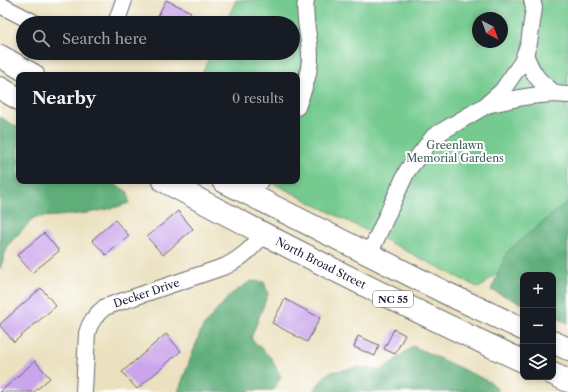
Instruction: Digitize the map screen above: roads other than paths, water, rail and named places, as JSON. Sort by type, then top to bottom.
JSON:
[{"type":"highway","points":[[0,56],[28,72]]},
{"type":"highway","points":[[0,88],[16,96]]},
{"type":"highway","name":"North Broad Street","points":[[170,184],[460,332],[520,360]]},
{"type":"highway","name":"NC 55","points":[[235,184],[256,189],[369,255],[520,328]]},
{"type":"highway","points":[[556,343],[568,349]]},
{"type":"highway","points":[[556,375],[568,381]]},
{"type":"street","points":[[118,16],[124,0]]},
{"type":"street","points":[[300,99],[307,80],[310,55],[306,29],[306,0]]},
{"type":"street","points":[[369,255],[407,171],[434,136],[485,106],[502,91],[522,62],[530,43],[534,8],[532,0]]},
{"type":"street","points":[[0,5],[22,16]]},
{"type":"street","points":[[525,54],[531,70],[541,83],[562,95]]},
{"type":"street","points":[[485,106],[523,97],[562,95]]},
{"type":"street","name":"Decker Drive","points":[[84,392],[87,333],[90,324],[99,311],[105,307],[237,261],[264,233]]},
{"type":"park label","name":"Greenlawn Memorial Gardens","points":[[455,151]]}]
